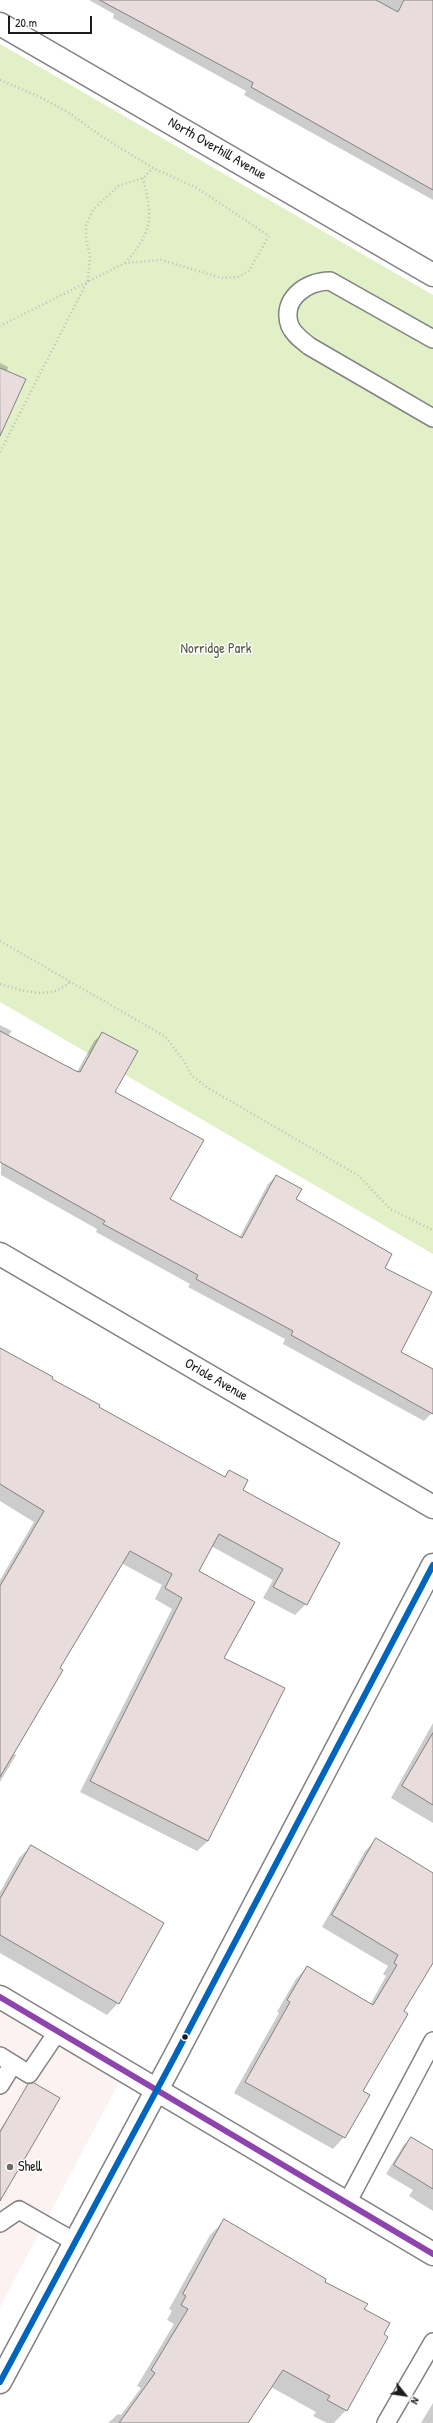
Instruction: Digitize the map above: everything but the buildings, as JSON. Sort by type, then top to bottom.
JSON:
[{"type":"street","name":"North Overhill Avenue","points":[[0,24],[433,274]]},
{"type":"street","name":"Oriole Avenue","points":[[0,1254],[433,1507]]},
{"type":"street","points":[[0,2382],[157,2090],[433,1565]]},
{"type":"street","points":[[0,1997],[433,2254]]},
{"type":"lane","points":[[433,339],[330,280],[316,281],[304,286],[294,298],[288,313],[290,326],[296,335],[309,346],[433,418]]},
{"type":"lane","points":[[0,2085],[6,2060],[29,2074],[58,2031]]},
{"type":"lane","points":[[347,2203],[433,2041]]},
{"type":"lane","points":[[0,2223],[19,2210],[75,2242]]},
{"type":"lane","points":[[386,2423],[433,2342]]},
{"type":"path","points":[[0,80],[38,96],[68,112],[101,136],[153,168],[197,188],[269,236],[248,272],[238,277],[222,278],[161,260],[125,263],[88,280],[0,326]]},
{"type":"path","points":[[0,452],[88,280],[90,255],[86,240],[86,224],[93,210],[118,186],[143,178],[153,168]]},
{"type":"path","points":[[125,263],[141,245],[149,226],[150,206],[143,178]]},
{"type":"path","points":[[0,940],[166,1037],[185,1063],[192,1076],[208,1088],[359,1176],[390,1209],[433,1230]]},
{"type":"path","points":[[0,984],[29,992],[53,993],[62,989],[71,981]]},
{"type":"shaded area","points":[[0,2005],[122,2077],[0,2307]]},
{"type":"green space","name":"Norridge Park","points":[[0,44],[433,295],[433,1254],[0,1002]]},
{"type":"transit line","points":[[0,2382],[175,2056],[433,1565]]},
{"type":"transit line","points":[[0,1997],[433,2254]]},
{"type":"place","name":"Shell","points":[[10,2167]]}]
